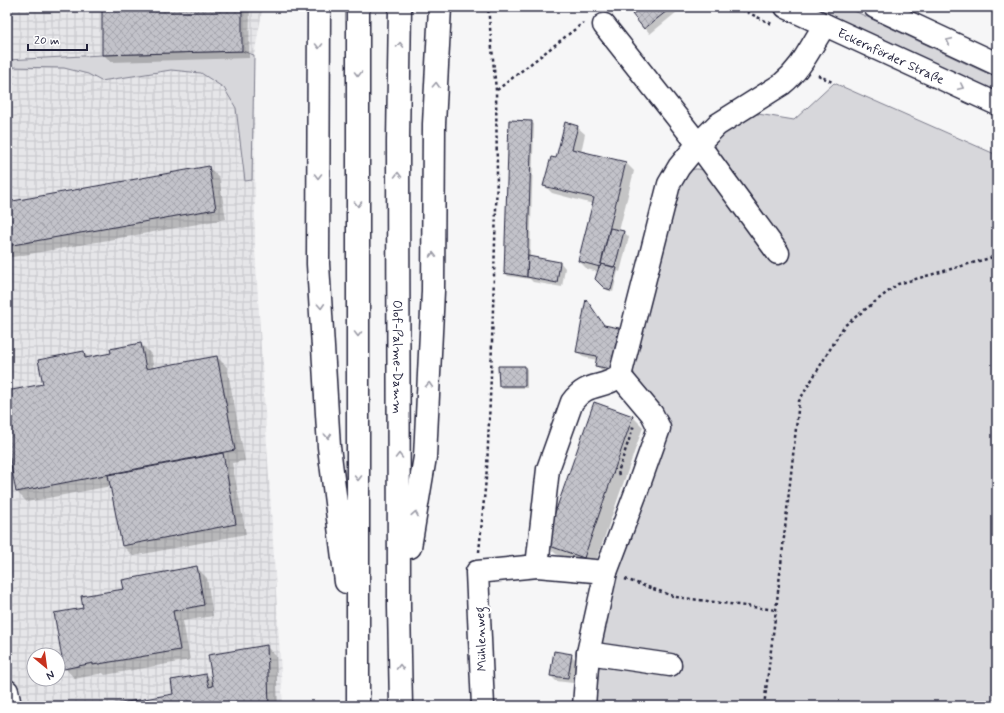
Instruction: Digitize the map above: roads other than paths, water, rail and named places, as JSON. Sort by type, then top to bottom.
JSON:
[{"type":"main road","points":[[319,7],[318,264],[329,447],[358,670]]},
{"type":"main road","points":[[358,7],[358,706]]},
{"type":"main road","name":"Olof-Palme-Damm","points":[[400,7],[398,142],[399,608],[401,706]]},
{"type":"main road","points":[[399,608],[425,457],[433,291],[434,124],[440,7]]},
{"type":"main road","name":"Eckernförder Straße","points":[[786,7],[997,104]]},
{"type":"main road","points":[[875,7],[997,64]]},
{"type":"main road","points":[[594,24],[698,144],[778,253]]},
{"type":"main road","points":[[606,572],[537,566],[548,469],[572,402],[582,391],[589,387],[607,383],[620,376],[668,184],[698,144],[718,125],[792,76],[800,67],[825,25]]},
{"type":"main road","points":[[584,706],[588,653],[606,572],[637,490],[658,428],[652,414],[620,376]]},
{"type":"main road","name":"Mühlenweg","points":[[483,706],[477,572],[537,566]]},
{"type":"main road","points":[[588,653],[670,665]]},
{"type":"main road","points":[[7,691],[10,706]]}]
